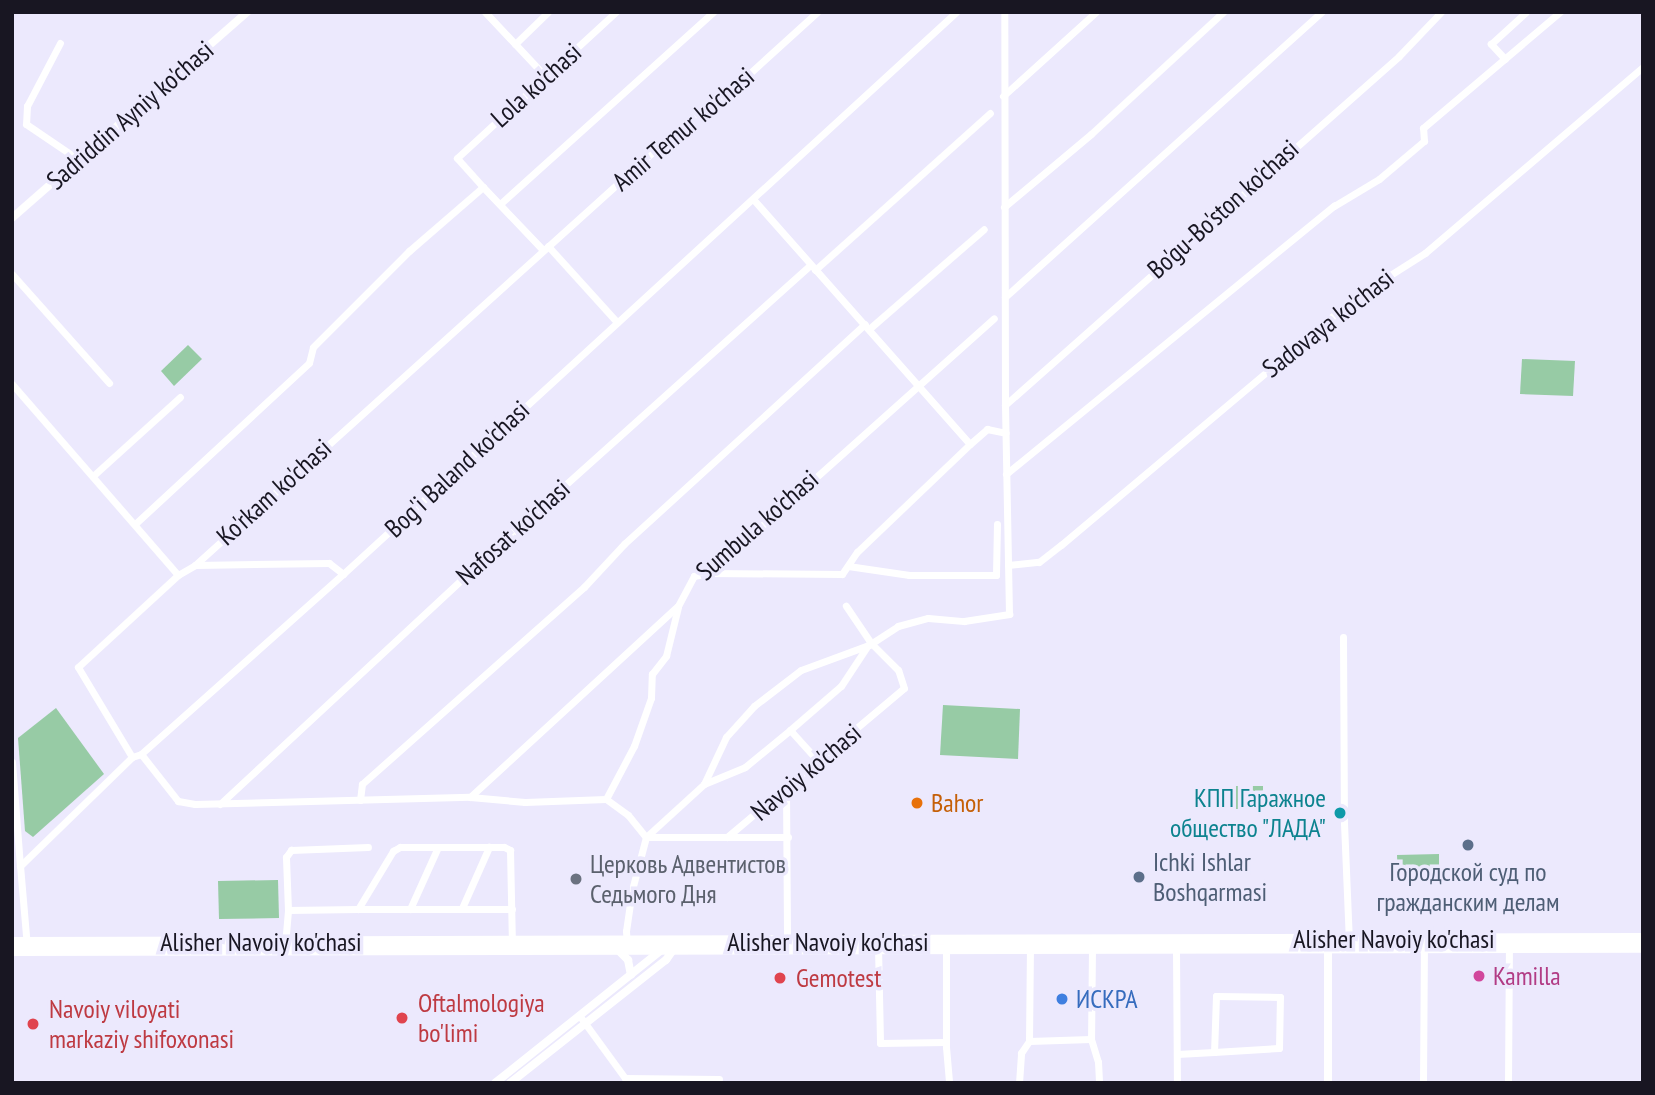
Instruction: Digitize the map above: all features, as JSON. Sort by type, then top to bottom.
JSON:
[{"type":"main road","name":"Alisher Navoiy ko'chasi","points":[[12,951],[27,947],[625,948],[1349,944],[1643,938]]},
{"type":"main road","name":"Alisher Navoiy ko'chasi","points":[[12,942],[27,947]]},
{"type":"main road","name":"Alisher Navoiy ko'chasi","points":[[670,947],[787,942],[878,946]]},
{"type":"main road","name":"Alisher Navoiy ko'chasi","points":[[946,945],[1030,949],[1328,949],[1349,944],[1424,949],[1643,948]]},
{"type":"street","name":"Sadriddin Ayniy ko'chasi","points":[[12,218],[247,12]]},
{"type":"street","points":[[485,12],[545,76]]},
{"type":"street","points":[[514,44],[548,12]]},
{"type":"street","points":[[500,204],[713,12]]},
{"type":"street","name":"Amir Temur ko'chasi","points":[[546,248],[706,104],[716,104],[817,12]]},
{"type":"street","name":"Bog'i Baland ko'chasi","points":[[20,866],[132,757],[141,754],[343,574],[956,12]]},
{"type":"street","points":[[631,975],[625,948],[632,890],[646,837],[704,784],[726,737],[754,706],[801,670],[870,644],[898,626],[928,618],[964,621],[1009,614],[1005,405],[1004,12]]},
{"type":"street","points":[[1003,96],[1096,12]]},
{"type":"street","points":[[1004,207],[1091,134],[1223,12]]},
{"type":"street","points":[[1005,297],[1321,12]]},
{"type":"street","name":"Bo'gu-Bo'ston ko'chasi","points":[[1005,405],[1399,56],[1441,12]]},
{"type":"street","points":[[1504,59],[1490,44],[1526,12]]},
{"type":"street","points":[[1006,474],[1334,206],[1379,179],[1424,141],[1423,128],[1560,12]]},
{"type":"street","name":"Lola ko'chasi","points":[[483,187],[457,158],[612,14]]},
{"type":"street","points":[[60,43],[27,106],[26,124],[79,160]]},
{"type":"street","name":"Sadovaya ko'chasi","points":[[1008,565],[1039,562],[1061,545],[1354,298],[1425,253],[1513,174],[1643,67]]},
{"type":"street","name":"Nafosat ko'chasi","points":[[220,804],[506,538],[990,113]]},
{"type":"street","points":[[135,524],[300,372],[309,363],[313,347],[409,251],[483,187],[617,322]]},
{"type":"street","points":[[753,199],[970,444]]},
{"type":"street","points":[[360,800],[362,784],[584,587],[624,544],[867,326],[984,229]]},
{"type":"street","name":"Ko'rkam ko'chasi","points":[[132,757],[78,667],[546,248]]},
{"type":"street","points":[[12,274],[109,383]]},
{"type":"street","name":"Sumbula ko'chasi","points":[[470,797],[678,606],[694,576],[709,573],[994,317]]},
{"type":"street","points":[[12,384],[94,475],[178,575]]},
{"type":"street","points":[[94,475],[180,397]]},
{"type":"street","points":[[709,573],[842,574],[857,552],[987,429],[1006,433]]},
{"type":"street","points":[[848,566],[909,575],[996,575],[997,524]]},
{"type":"street","points":[[195,565],[329,563],[343,574]]},
{"type":"street","points":[[606,799],[634,746],[651,698],[652,674],[666,656],[678,606]]},
{"type":"street","points":[[846,606],[870,644]]},
{"type":"street","points":[[1343,637],[1343,823],[1349,944]]},
{"type":"street","name":"Navoiy ko'chasi","points":[[704,784],[745,767],[790,730],[841,686],[870,644],[898,670],[904,688],[727,837]]},
{"type":"street","points":[[790,730],[818,761]]},
{"type":"street","points":[[141,754],[178,801],[220,804],[470,797],[525,802],[606,799],[628,815],[646,837]]},
{"type":"street","points":[[12,762],[27,947]]},
{"type":"street","points":[[786,789],[787,942]]},
{"type":"street","points":[[646,837],[788,837]]},
{"type":"street","points":[[285,947],[288,910],[286,857],[291,850],[368,847]]},
{"type":"street","points":[[358,909],[393,851],[400,847],[504,847],[513,855],[512,946]]},
{"type":"street","points":[[410,909],[438,847]]},
{"type":"street","points":[[462,908],[489,847]]},
{"type":"street","points":[[288,910],[512,909]]},
{"type":"street","points":[[946,945],[949,1083]]},
{"type":"street","points":[[878,946],[880,1043],[946,1041]]},
{"type":"street","points":[[495,1083],[579,1015],[670,947]]},
{"type":"street","points":[[510,1083],[585,1023],[670,947]]},
{"type":"street","points":[[1092,948],[1091,1039],[1098,1062],[1099,1083]]},
{"type":"street","points":[[1176,948],[1177,1083]]},
{"type":"street","points":[[1508,1083],[1509,948]]},
{"type":"street","points":[[1019,1083],[1021,1053],[1029,1041],[1030,949]]},
{"type":"street","points":[[1328,949],[1328,1083]]},
{"type":"street","points":[[1423,1083],[1424,949]]},
{"type":"street","points":[[1177,1055],[1279,1048],[1279,997],[1216,996],[1214,1052]]},
{"type":"street","points":[[579,1015],[625,1078],[719,1079]]},
{"type":"street","points":[[1029,1041],[1091,1039]]},
{"type":"green space","points":[[188,345],[202,359],[174,386],[161,371]]},
{"type":"green space","points":[[1522,359],[1575,361],[1573,396],[1520,394]]},
{"type":"green space","points":[[943,705],[1020,709],[1018,759],[940,755]]},
{"type":"green space","points":[[56,708],[104,774],[33,837],[25,831],[18,738]]},
{"type":"green space","points":[[1223,786],[1263,786],[1263,809],[1223,809]]},
{"type":"green space","points":[[1439,854],[1439,878],[1398,879],[1397,855]]},
{"type":"green space","points":[[278,880],[279,918],[219,919],[218,881]]},
{"type":"place","name":"Bahor","points":[[917,803]]},
{"type":"place","name":"КПП Гаражное общество \"ЛАДА\"","points":[[1340,813]]},
{"type":"place","name":"Городской суд по гражданским делам","points":[[1468,845]]},
{"type":"place","name":"Ichki Ishlar Boshqarmasi","points":[[1139,877]]},
{"type":"place","name":"Церковь Адвентистов Седьмого Дня","points":[[576,879]]},
{"type":"place","name":"Kamilla","points":[[1479,976]]},
{"type":"place","name":"Gemotest","points":[[780,978]]},
{"type":"place","name":"ИСКРА","points":[[1062,999]]},
{"type":"place","name":"Oftalmologiya bo'limi","points":[[402,1018]]},
{"type":"place","name":"Navoiy viloyati markaziy shifoxonasi","points":[[33,1024]]}]
